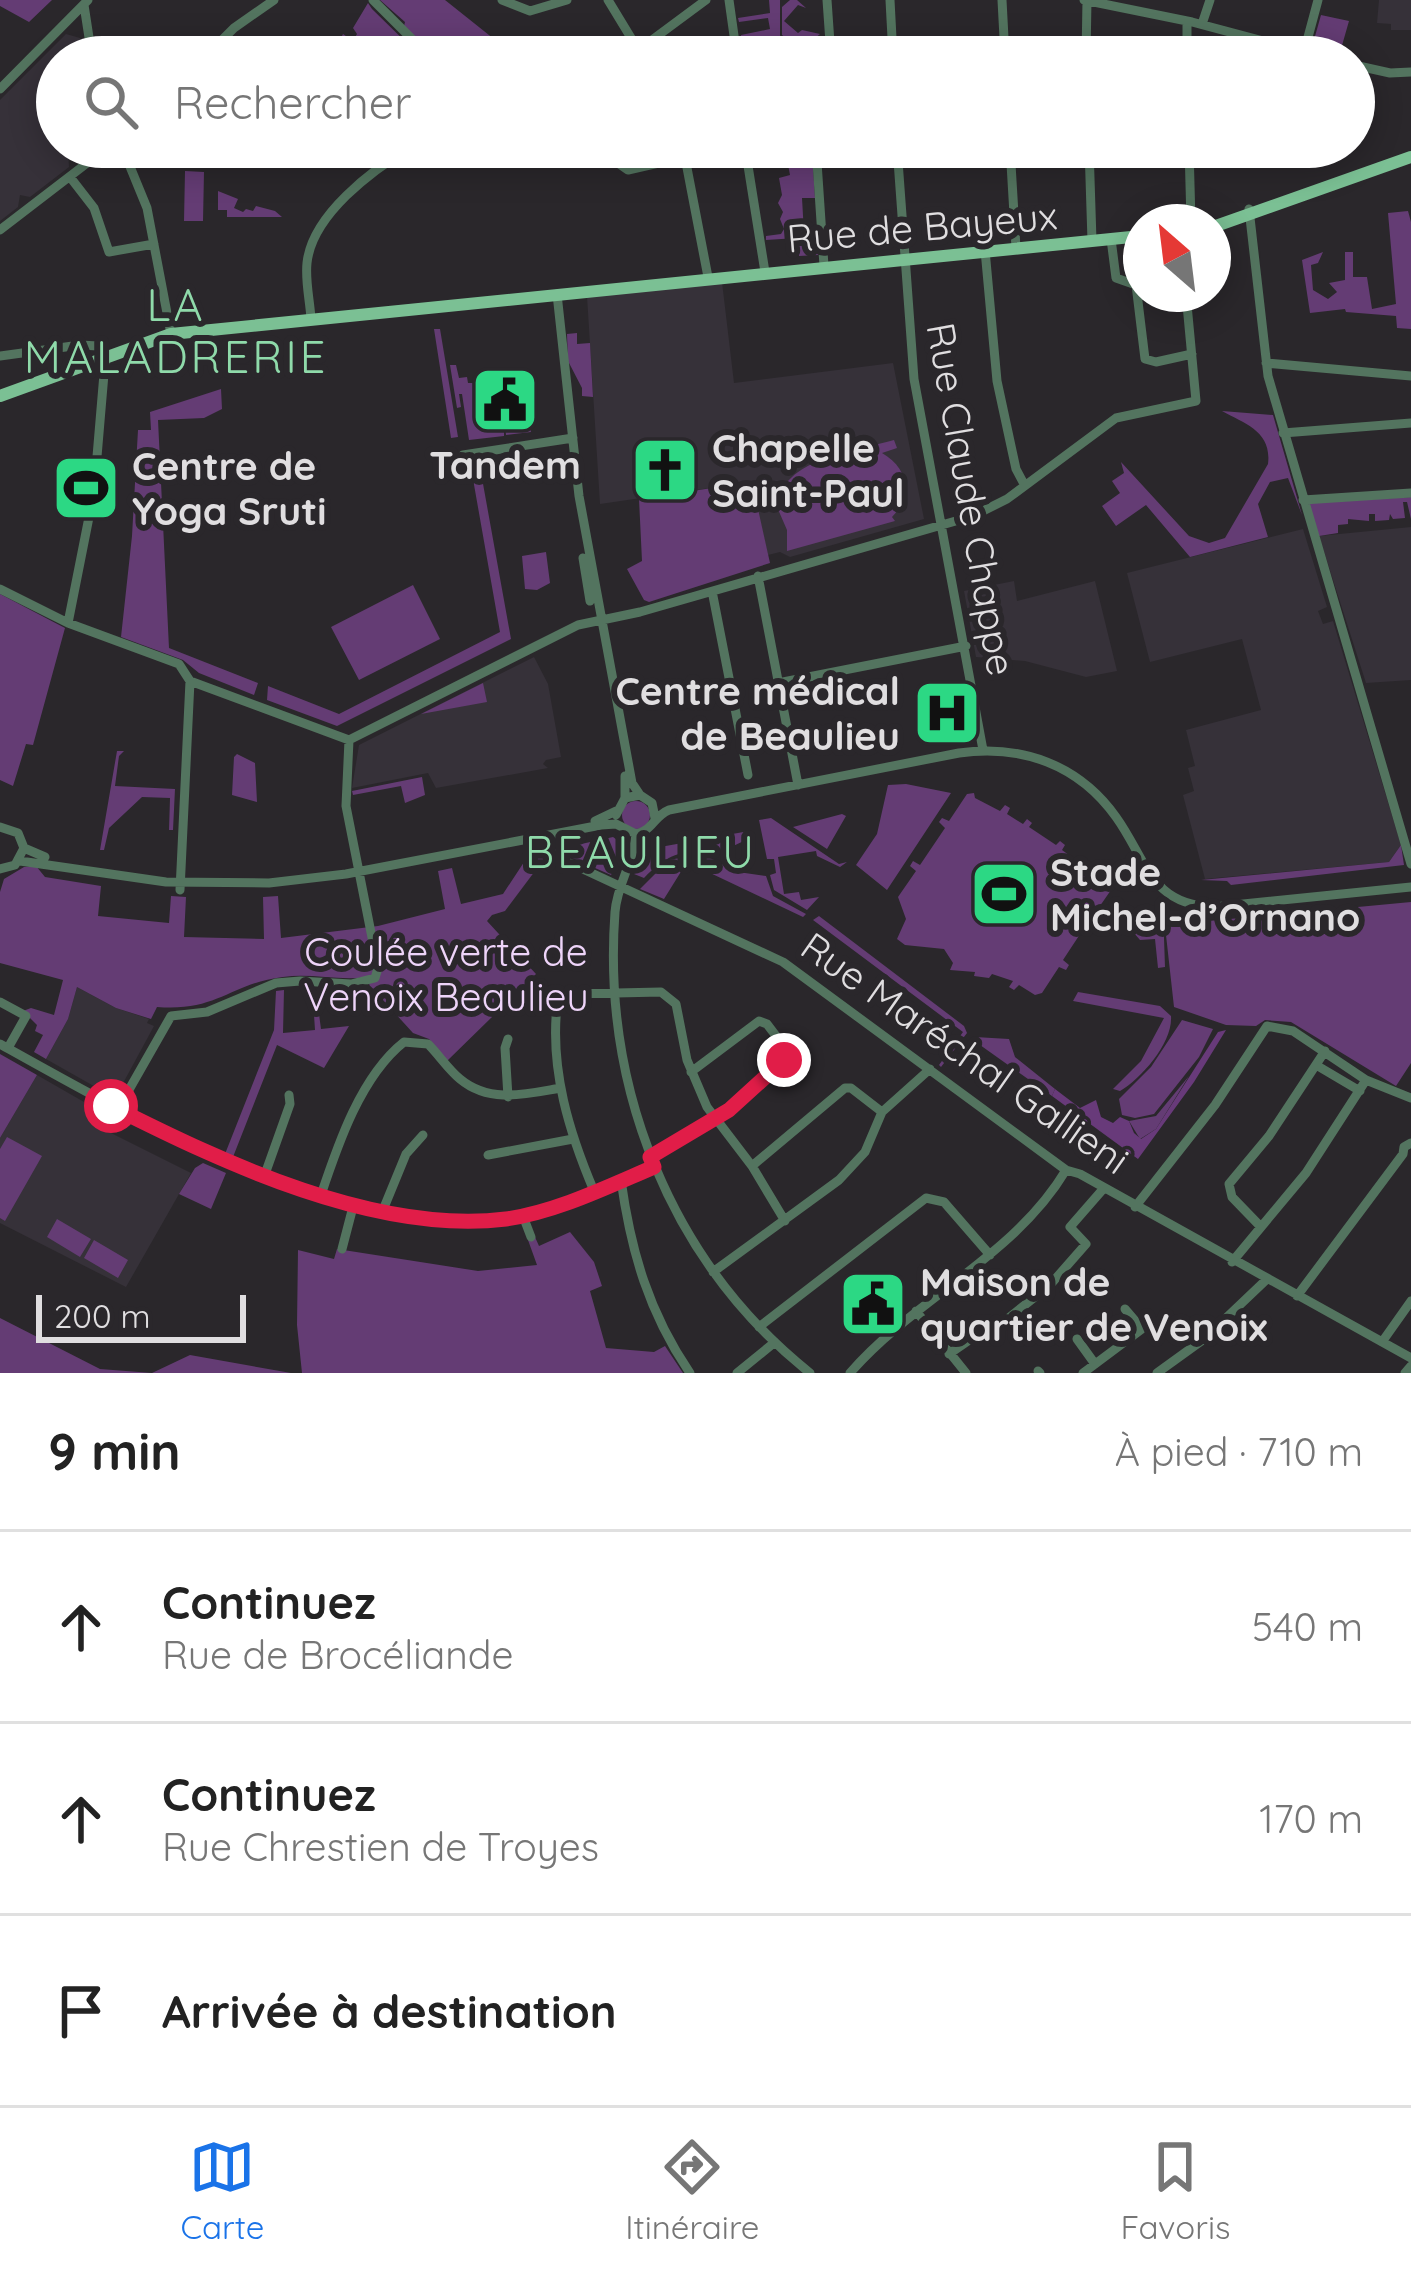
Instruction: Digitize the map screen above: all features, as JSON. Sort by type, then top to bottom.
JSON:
[{"type":"main road","points":[[1231,218],[1411,157]]},
{"type":"main road","name":"Rue de Bayeux","points":[[0,396],[171,334],[1123,238]]},
{"type":"street","points":[[227,36],[259,4],[274,0]]},
{"type":"street","points":[[373,0],[409,36]]},
{"type":"street","points":[[502,0],[537,11],[567,0]]},
{"type":"street","points":[[608,0],[625,36]]},
{"type":"street","points":[[660,36],[706,0]]},
{"type":"street","points":[[729,0],[734,36]]},
{"type":"street","points":[[827,0],[830,36]]},
{"type":"street","points":[[890,0],[891,36]]},
{"type":"street","points":[[1002,0],[1004,36]]},
{"type":"street","points":[[1086,36],[1086,0],[1246,36]]},
{"type":"street","points":[[1202,24],[1210,0]]},
{"type":"street","points":[[1308,36],[1318,0]]},
{"type":"street","points":[[86,2],[90,36]]},
{"type":"street","points":[[52,36],[86,2]]},
{"type":"street","points":[[1187,21],[1187,36]]},
{"type":"street","points":[[0,89],[36,53]]},
{"type":"street","points":[[1375,70],[1411,71]]},
{"type":"street","points":[[0,230],[81,168]]},
{"type":"street","points":[[131,168],[145,199],[171,334]]},
{"type":"street","points":[[311,319],[307,260],[314,241],[358,183],[380,168]]},
{"type":"street","points":[[687,168],[708,278]]},
{"type":"street","points":[[748,168],[765,272]]},
{"type":"street","points":[[817,168],[824,266]]},
{"type":"street","name":"Rue Claude Chappe","points":[[898,168],[914,379],[983,748]]},
{"type":"street","points":[[1011,168],[1016,248]]},
{"type":"street","points":[[1090,168],[1092,241]]},
{"type":"street","points":[[1190,168],[1191,204]]},
{"type":"street","points":[[70,177],[94,208],[110,252],[154,244]]},
{"type":"street","points":[[1250,212],[1266,363],[1283,433],[1411,864]]},
{"type":"street","points":[[1111,239],[1116,278],[1136,285],[1144,359],[1156,362],[1192,354]]},
{"type":"street","points":[[985,250],[999,389],[1016,469],[1024,484]]},
{"type":"street","points":[[358,869],[601,820],[625,798],[626,780],[570,439],[557,294]]},
{"type":"street","points":[[1188,312],[1196,401]]},
{"type":"street","points":[[0,356],[80,344],[98,346],[104,357],[94,492],[68,623]]},
{"type":"street","points":[[1266,363],[1411,376]]},
{"type":"street","points":[[190,681],[349,740],[597,620],[640,612],[982,512],[1116,418],[1196,401],[1207,409]]},
{"type":"street","points":[[1283,433],[1411,423]]},
{"type":"street","points":[[463,455],[570,439]]},
{"type":"street","points":[[1303,500],[1411,493]]},
{"type":"street","points":[[758,576],[797,783]]},
{"type":"street","points":[[0,589],[68,623],[179,664],[190,681],[180,884]]},
{"type":"street","points":[[713,596],[748,776]]},
{"type":"street","points":[[597,620],[632,783],[652,803],[665,806],[983,748],[1034,752],[1086,779],[1122,816],[1154,873],[1186,897],[1213,901],[1411,885]]},
{"type":"street","points":[[778,683],[966,646]]},
{"type":"street","points":[[118,1109],[170,1016],[207,1012],[276,983],[300,980],[351,985],[375,978],[378,968],[344,791],[349,740]]},
{"type":"street","points":[[0,868],[20,861],[180,884],[358,869],[602,825],[620,826],[636,834],[649,829],[655,818],[669,810],[797,783]]},
{"type":"street","points":[[625,798],[640,795]]},
{"type":"street","points":[[652,803],[655,818]]},
{"type":"street","points":[[616,811],[620,826]]},
{"type":"street","points":[[0,827],[18,833],[24,848],[20,861]]},
{"type":"street","points":[[636,834],[634,857],[614,913],[614,993],[622,1064],[652,1162],[713,1272],[759,1327],[810,1373]]},
{"type":"street","name":"Rue Maréchal Gallieni","points":[[548,842],[552,854],[783,962],[1066,1170],[1382,1342],[1409,1366]]},
{"type":"street","points":[[24,848],[40,856],[180,884]]},
{"type":"street","points":[[594,1191],[573,1138],[561,1088],[555,1033],[559,1002],[571,994],[661,992],[673,999],[691,1072],[715,1120],[752,1166],[785,1221]]},
{"type":"street","points":[[0,1002],[26,1016],[4,1046],[180,1142],[321,1195],[462,1221],[523,1216],[621,1180],[715,1120],[754,1090],[789,1053],[767,1024],[758,1021],[691,1072]]},
{"type":"street","points":[[1135,1208],[1215,1105],[1262,1030],[1286,1028],[1325,1051],[1363,1086]]},
{"type":"street","points":[[508,1039],[508,1097]]},
{"type":"street","points":[[321,1195],[361,1101],[382,1065],[404,1042],[428,1044],[470,1086],[508,1097],[561,1088]]},
{"type":"street","points":[[1262,1227],[1232,1197],[1229,1184],[1269,1136],[1325,1051]]},
{"type":"street","points":[[1316,1065],[1363,1086],[1411,1098]]},
{"type":"street","points":[[713,1272],[830,1189],[872,1140],[882,1112],[930,1069]]},
{"type":"street","points":[[1232,1262],[1306,1173],[1363,1086]]},
{"type":"street","points":[[752,1166],[845,1088],[882,1112]]},
{"type":"street","points":[[264,1177],[289,1095]]},
{"type":"street","points":[[383,1210],[406,1154],[423,1135]]},
{"type":"street","points":[[488,1155],[573,1138]]},
{"type":"street","points":[[1297,1296],[1407,1156],[1404,1147],[1411,1143]]},
{"type":"street","points":[[850,1373],[879,1340],[990,1255],[1030,1216],[1066,1170]]},
{"type":"street","points":[[621,1180],[646,1294],[690,1373]]},
{"type":"street","points":[[950,1354],[975,1336],[991,1332],[1066,1271],[1086,1244],[1070,1226],[1104,1188]]},
{"type":"street","points":[[759,1327],[926,1198],[944,1202],[990,1255]]},
{"type":"street","points":[[342,1249],[353,1203]]},
{"type":"street","points":[[523,1216],[531,1238]]},
{"type":"street","points":[[1157,1373],[1204,1339],[1266,1280]]},
{"type":"street","points":[[1382,1342],[1411,1301]]},
{"type":"street","points":[[1083,1373],[1142,1329],[1125,1309]]},
{"type":"street","points":[[916,1311],[966,1373]]},
{"type":"street","points":[[1077,1339],[1095,1364]]},
{"type":"street","points":[[737,1373],[775,1342]]},
{"type":"shaded area","points":[[1379,0],[1411,0],[1411,30],[1391,30],[1391,24],[1377,23]]},
{"type":"shaded area","points":[[36,64],[36,168],[68,168],[30,197],[20,195],[18,207],[0,221],[0,100]]},
{"type":"shaded area","points":[[722,282],[734,383],[893,363],[924,519],[790,557],[780,552],[768,555],[751,482],[600,504],[587,296]]},
{"type":"shaded area","points":[[1411,527],[1411,680],[1366,683],[1319,536]]},
{"type":"shaded area","points":[[1303,529],[1327,607],[1318,611],[1323,624],[1333,621],[1401,845],[1389,862],[1205,879],[1183,795],[1194,791],[1188,768],[1195,766],[1186,730],[1261,710],[1242,639],[1150,662],[1127,573]]},
{"type":"shaded area","points":[[1014,581],[1017,601],[1095,581],[1117,671],[1086,677],[1025,661],[976,657],[964,591]]},
{"type":"shaded area","points":[[534,657],[548,684],[561,757],[546,760],[543,764],[548,768],[436,788],[428,773],[352,788],[359,745]]},
{"type":"shaded area","points":[[77,987],[149,1019],[147,1023],[154,1026],[115,1098],[46,1059],[68,1019]]},
{"type":"shaded area","points":[[1226,1030],[1138,1159],[1052,1096],[1055,1089],[1080,1108],[1096,1100],[1101,1117],[1113,1123],[1120,1117],[1129,1121],[1141,1139],[1156,1129],[1218,1032]]},
{"type":"shaded area","points":[[37,1075],[105,1114],[111,1133],[191,1173],[126,1287],[0,1223],[0,1138]]},
{"type":"green space","points":[[0,0],[52,0],[29,22],[0,6]]},
{"type":"green space","points":[[380,0],[445,0],[490,36],[414,36]]},
{"type":"green space","points":[[769,0],[780,0],[780,36],[741,36],[770,29],[768,18],[739,22],[738,18],[770,13]]},
{"type":"green space","points":[[797,0],[806,8],[798,5],[784,21],[798,33],[820,34],[783,36],[782,7]]},
{"type":"green space","points":[[368,3],[400,36],[356,36],[353,28]]},
{"type":"green space","points":[[1321,15],[1349,21],[1345,36],[1315,36]]},
{"type":"green space","points":[[789,168],[813,168],[815,198],[802,198],[805,251],[819,251],[818,255],[799,256],[797,238],[766,240],[784,229],[779,178],[790,175]]},
{"type":"green space","points":[[185,171],[204,172],[203,221],[184,221]]},
{"type":"green space","points":[[218,191],[238,199],[234,208],[243,212],[256,206],[282,217],[227,217],[227,210],[218,210]]},
{"type":"green space","points":[[1408,211],[1411,329],[1397,328],[1396,316],[1345,309],[1310,313],[1302,260],[1323,252],[1318,263],[1311,265],[1313,290],[1328,299],[1337,292],[1329,283],[1345,280],[1345,252],[1353,252],[1353,277],[1367,277],[1372,309],[1396,304],[1388,213]]},
{"type":"green space","points":[[434,329],[440,329],[458,437],[451,438]]},
{"type":"green space","points":[[577,333],[577,344],[590,343],[593,397],[582,396],[568,361],[567,334]]},
{"type":"green space","points":[[450,365],[456,365],[459,378],[467,377],[473,383],[483,412],[494,429],[504,429],[504,436],[469,440],[462,394],[457,408]]},
{"type":"green space","points":[[221,389],[222,409],[204,418],[158,420],[169,648],[258,683],[254,695],[199,673],[183,660],[121,637],[138,430],[151,430],[150,412]]},
{"type":"green space","points":[[509,407],[527,413],[531,432],[506,435],[504,414]]},
{"type":"green space","points":[[1222,411],[1273,415],[1302,515],[1288,478],[1270,482],[1258,504],[1268,537],[1190,557],[1146,505],[1116,526],[1102,506],[1120,493],[1112,481],[1124,473],[1121,462],[1189,536],[1209,543],[1225,538],[1268,464],[1268,453],[1256,430]]},
{"type":"green space","points":[[894,440],[897,448],[882,453],[898,466],[905,482],[903,500],[892,517],[895,521],[787,551],[787,530],[777,507],[792,477],[823,459]]},
{"type":"green space","points":[[478,456],[511,639],[337,726],[267,700],[268,686],[339,714],[500,632],[473,479],[472,457]]},
{"type":"green space","points":[[752,482],[770,563],[644,600],[627,569],[642,561],[639,499]]},
{"type":"green space","points":[[1411,497],[1411,519],[1407,502],[1403,502],[1405,518],[1393,519],[1390,514],[1389,520],[1375,521],[1375,514],[1369,514],[1369,521],[1348,519],[1348,524],[1338,525],[1338,533],[1319,536],[1308,503]]},
{"type":"green space","points":[[546,552],[550,583],[537,590],[525,589],[522,556]]},
{"type":"green space","points":[[413,585],[440,639],[359,680],[331,627]]},
{"type":"green space","points":[[0,594],[65,628],[33,745],[26,744],[13,786],[0,780]]},
{"type":"green space","points":[[483,683],[487,702],[421,714]]},
{"type":"green space","points":[[117,751],[124,751],[115,786],[175,789],[173,830],[169,830],[170,798],[142,797],[109,828],[104,850],[100,850]]},
{"type":"green space","points":[[237,754],[255,763],[257,802],[232,795]]},
{"type":"green space","points":[[422,777],[425,795],[405,803],[401,786],[353,795],[352,791]]},
{"type":"green space","points":[[888,785],[951,793],[887,890],[856,865],[877,834]]},
{"type":"green space","name":"Stade Michel-d’Ornano","points":[[974,793],[1000,811],[1005,805],[1010,808],[1007,814],[1023,824],[1027,819],[1032,823],[1029,827],[1056,845],[1060,841],[1065,845],[1062,850],[1077,861],[1081,856],[1086,859],[1083,866],[1109,883],[1111,890],[1093,916],[1099,921],[1096,926],[1088,922],[1063,960],[1069,965],[1066,970],[1059,967],[1042,993],[1035,995],[1019,985],[1014,990],[1009,987],[1013,981],[992,974],[989,978],[950,970],[953,963],[944,949],[905,945],[897,939],[906,919],[898,897],[916,871],[910,866],[913,861],[920,865],[945,828],[939,822],[942,818],[949,821],[967,794]]},
{"type":"green space","points":[[636,801],[646,805],[650,815],[646,825],[636,829],[626,825],[622,815],[626,805]]},
{"type":"green space","points":[[846,816],[827,849],[793,827]]},
{"type":"green space","points":[[771,818],[839,864],[847,862],[840,867],[817,856],[816,851],[778,857],[784,894],[799,892],[801,900],[819,897],[807,910],[774,890],[770,875],[776,873],[774,859],[767,859],[759,820]]},
{"type":"green space","points":[[749,831],[745,840],[730,847],[684,853],[659,864],[644,878],[634,874],[649,849]]},
{"type":"green space","points":[[613,837],[623,852],[611,875],[554,850]]},
{"type":"green space","points":[[1401,845],[1404,865],[1231,885],[1201,880],[1389,862]]},
{"type":"green space","name":"Coulée verte de Venoix Beaulieu","points":[[530,853],[547,855],[505,911],[487,921],[536,974],[447,1061],[429,1039],[413,1033],[372,993],[367,977],[304,976],[265,980],[195,1005],[157,1007],[151,1019],[116,1008],[77,987],[68,1019],[46,1059],[34,1052],[43,1035],[23,1011],[31,1008],[54,1015],[63,980],[0,963],[0,892],[4,879],[24,867],[36,866],[45,877],[101,886],[98,916],[169,923],[171,896],[186,897],[184,937],[264,939],[263,897],[278,896],[281,938],[378,926],[445,909],[438,871],[452,868],[461,904],[503,894]]},
{"type":"green space","points":[[702,854],[738,872],[766,876],[773,896],[806,914],[803,917],[687,862],[664,899],[640,889],[669,860]]},
{"type":"green space","points":[[1411,902],[1411,1063],[1396,1086],[1291,1022],[1226,1025],[1174,1007],[1165,926],[1168,913],[1198,922]]},
{"type":"green space","points":[[1163,909],[1165,967],[1158,968],[1155,939],[1140,940],[1134,933]]},
{"type":"green space","points":[[819,916],[964,1026],[967,1033],[941,1067],[963,1032],[813,920]]},
{"type":"green space","points":[[284,990],[283,1033],[315,1030],[314,1015],[319,1014],[321,1029],[349,1026],[324,1068],[277,1045],[233,1157],[225,1154],[274,1030],[276,991]]},
{"type":"green space","points":[[1078,992],[1160,1006],[1171,1016],[1167,1037],[1154,1058],[1120,1091],[1113,1089],[1141,1061],[1164,1018],[1073,1001]]},
{"type":"green space","points":[[1182,1020],[1213,1029],[1199,1057],[1154,1114],[1122,1115],[1119,1099],[1151,1067]]},
{"type":"green space","points":[[1009,1039],[1015,1057],[1055,1089],[1052,1096],[973,1040]]},
{"type":"green space","points":[[0,1054],[37,1075],[0,1138]]},
{"type":"green space","points":[[1189,1076],[1156,1129],[1140,1139],[1129,1121],[1156,1116]]},
{"type":"green space","points":[[7,1137],[42,1156],[5,1221],[0,1218],[0,1149]]},
{"type":"green space","points":[[203,1163],[226,1173],[211,1209],[179,1194]]},
{"type":"green space","points":[[57,1219],[91,1239],[80,1257],[47,1237]]},
{"type":"green space","points":[[570,1232],[594,1262],[602,1286],[590,1291],[606,1348],[654,1352],[665,1346],[683,1373],[302,1373],[298,1250],[334,1259],[337,1249],[478,1271],[537,1265],[528,1240],[535,1237],[539,1246]]},
{"type":"green space","points":[[94,1240],[128,1260],[118,1278],[84,1258]]},
{"type":"green space","points":[[0,1318],[100,1369],[152,1373],[0,1373]]},
{"type":"green space","points":[[190,1355],[291,1373],[152,1373]]},
{"type":"place","name":"Tandem","points":[[505,400]]},
{"type":"place","name":"Chapelle Saint-Paul","points":[[665,470]]},
{"type":"place","name":"Centre de Yoga Sruti","points":[[86,488]]},
{"type":"place","name":"Centre médical de Beaulieu","points":[[947,713]]},
{"type":"place","name":"Stade Michel-d’Ornano","points":[[1004,894]]},
{"type":"place","name":"Maison de quartier de Venoix","points":[[873,1304]]},
{"type":"district","name":"LA MALADRERIE","points":[[176,331]]},
{"type":"district","name":"BEAULIEU","points":[[641,852]]},
{"type":"route","points":[[111,1106],[220,1160],[321,1195],[422,1217],[494,1220],[548,1209],[654,1167],[650,1157],[729,1110],[784,1060]]}]
